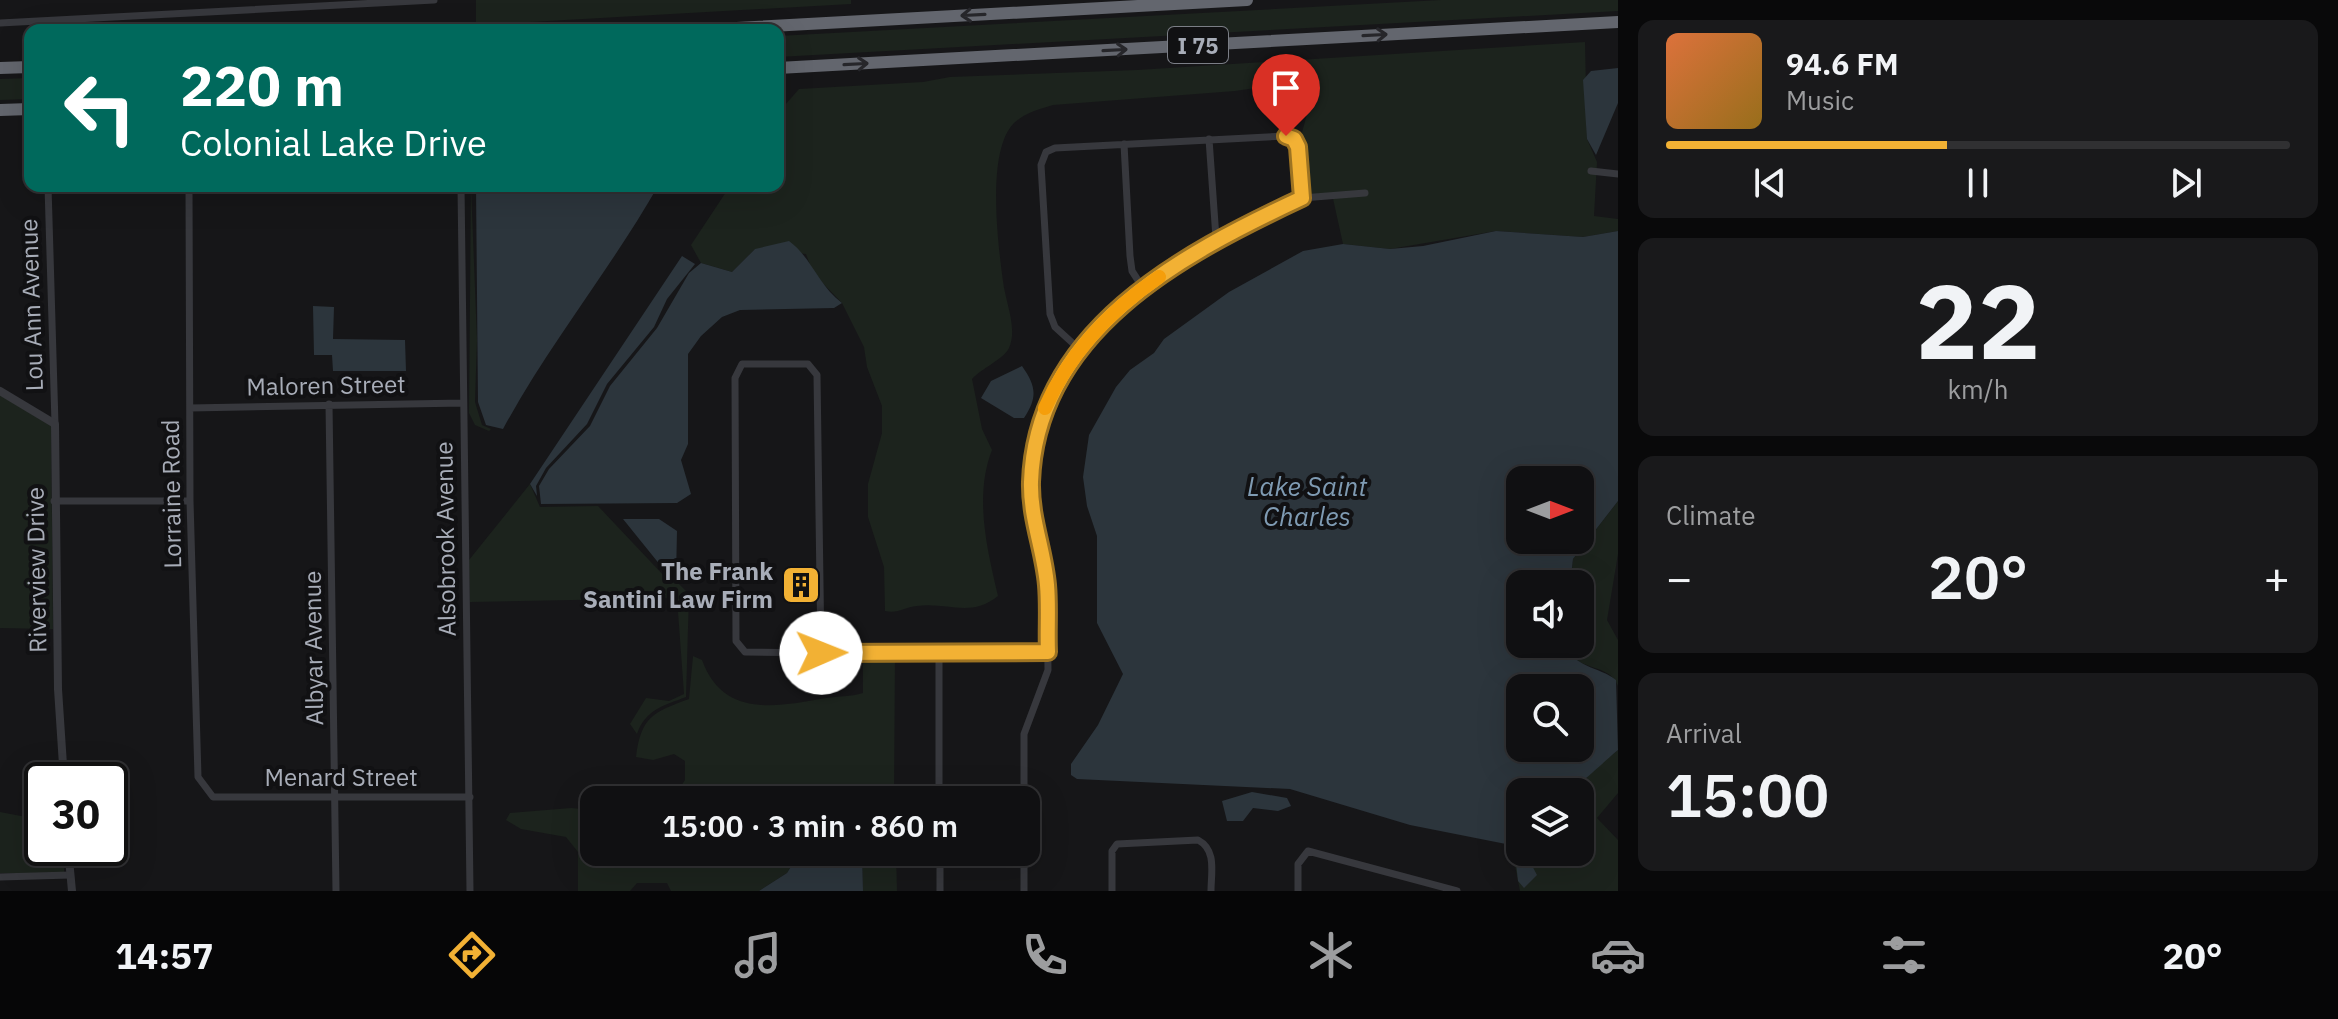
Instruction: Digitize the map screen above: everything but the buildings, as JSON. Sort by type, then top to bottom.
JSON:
[{"type":"highway","name":"I 75","points":[[784,25],[1247,0]]},
{"type":"highway","name":"I 75","points":[[784,68],[1618,22]]},
{"type":"highway","points":[[0,68],[24,67]]},
{"type":"highway","points":[[0,110],[24,109]]},
{"type":"street","points":[[0,23],[434,0]]},
{"type":"street","points":[[1078,348],[1055,327],[1050,314],[1041,165],[1046,152],[1055,148],[1286,136],[1294,139],[1298,147],[1302,198]]},
{"type":"street","points":[[1209,139],[1216,238]]},
{"type":"street","points":[[1124,144],[1130,256],[1132,271],[1143,288]]},
{"type":"street","points":[[1591,171],[1618,174]]},
{"type":"street","name":"Lou Ann Avenue","points":[[48,192],[55,424]]},
{"type":"street","name":"Lorraine Road","points":[[189,192],[190,501],[198,777],[213,797]]},
{"type":"street","name":"Alsobrook Avenue","points":[[461,192],[470,891]]},
{"type":"street","points":[[1024,786],[1024,734],[1044,684],[1048,652],[1047,582],[1033,515],[1032,455],[1045,408],[1078,348],[1143,288],[1216,238],[1302,198],[1365,193]]},
{"type":"street","points":[[821,653],[817,375],[808,364],[742,364],[735,378],[736,641],[745,652],[821,653],[1048,652]]},
{"type":"street","points":[[0,391],[55,424]]},
{"type":"street","name":"Maloren Street","points":[[190,408],[463,403]]},
{"type":"street","name":"Albyar Avenue","points":[[329,404],[336,891]]},
{"type":"street","name":"Riverview Drive","points":[[55,424],[54,501],[63,762]]},
{"type":"street","points":[[54,501],[190,501]]},
{"type":"street","points":[[939,652],[939,786]]},
{"type":"street","name":"Menard Street","points":[[213,797],[470,797]]},
{"type":"street","points":[[1112,891],[1112,851],[1117,844],[1198,840],[1206,844],[1211,855],[1211,891]]},
{"type":"street","points":[[1298,891],[1298,864],[1308,851],[1457,891]]},
{"type":"street","points":[[940,866],[940,891]]},
{"type":"street","points":[[1024,866],[1024,891]]},
{"type":"street","points":[[0,877],[72,885]]},
{"type":"shaded area","points":[[476,0],[851,0],[851,4],[476,24]]},
{"type":"shaded area","points":[[1441,0],[1618,0],[1618,11],[784,57],[784,36]]},
{"type":"shaded area","points":[[1585,42],[1587,139],[1597,162],[1594,216],[1618,219],[1618,231],[1583,237],[1496,231],[1390,249],[1343,244],[1332,194],[1302,198],[1298,147],[1312,96],[1289,83],[1235,91],[1053,105],[1027,114],[1014,123],[1005,136],[997,176],[999,245],[1012,323],[1011,340],[1003,356],[972,379],[982,429],[992,450],[983,504],[998,596],[988,603],[969,608],[928,605],[885,611],[884,567],[868,517],[868,484],[882,433],[882,406],[867,367],[864,347],[842,303],[813,273],[806,254],[755,249],[732,272],[701,263],[691,245],[726,192],[784,192],[784,106],[799,89],[923,82],[950,77],[1137,70]]},
{"type":"shaded area","points":[[24,78],[24,99],[0,100],[0,79]]},
{"type":"shaded area","points":[[471,192],[477,340],[475,402],[482,425],[491,429],[489,431],[475,425],[469,413]]},
{"type":"shaded area","points":[[0,395],[51,426],[53,629],[0,628]]},
{"type":"shaded area","points":[[530,484],[540,507],[598,506],[666,578],[674,579],[689,594],[686,697],[650,714],[637,734],[630,724],[646,698],[669,701],[684,694],[677,598],[470,602],[469,560]]},
{"type":"shaded area","points":[[1618,501],[1618,554],[1607,620],[1618,640],[1618,686],[1607,673],[1575,658],[1594,658],[1594,570],[1572,570],[1577,554],[1594,554],[1594,532]]},
{"type":"shaded area","points":[[863,654],[895,654],[894,786],[681,786],[685,780],[685,761],[674,754],[653,760],[636,757],[641,732],[651,718],[689,699],[693,656],[702,660],[711,679],[723,692],[753,704],[788,704],[863,693]]},
{"type":"shaded area","points":[[1618,750],[1618,793],[1597,818],[1618,840],[1618,891],[1520,891],[1515,866],[1594,866],[1594,778],[1582,778]]},
{"type":"shaded area","points":[[580,809],[580,866],[791,866],[787,873],[759,891],[671,891],[667,883],[637,883],[630,891],[578,891],[578,852],[566,837],[521,829],[506,820],[510,813]]},
{"type":"shaded area","points":[[0,812],[24,817],[24,866],[64,866],[64,873],[0,873]]},
{"type":"shaded area","points":[[862,866],[896,866],[897,891],[863,891]]},
{"type":"water","points":[[1618,68],[1618,103],[1596,155],[1587,139],[1583,80],[1591,71]]},
{"type":"water","points":[[476,192],[654,192],[503,429],[486,425],[478,402]]},
{"type":"water","name":"Lake Saint Charles","points":[[1496,231],[1583,237],[1618,231],[1618,501],[1594,532],[1594,466],[1506,466],[1506,554],[1577,554],[1572,570],[1506,570],[1506,658],[1574,658],[1616,680],[1618,750],[1586,778],[1506,778],[1506,844],[1410,825],[1290,789],[1077,779],[1071,775],[1071,764],[1098,725],[1123,674],[1097,623],[1097,536],[1087,506],[1083,477],[1089,435],[1116,387],[1130,370],[1154,353],[1164,339],[1229,292],[1303,251],[1343,244],[1390,249],[1423,246]]},
{"type":"water","points":[[789,241],[842,303],[834,308],[740,310],[722,317],[701,336],[688,354],[688,444],[681,460],[691,494],[677,503],[541,504],[539,486],[549,469],[590,426],[610,386],[657,328],[689,273],[701,263],[732,272],[755,249]]},
{"type":"water","points":[[682,256],[695,264],[667,299],[654,327],[607,384],[587,424],[546,468],[536,486],[537,496],[530,484]]},
{"type":"water","points":[[313,306],[334,307],[333,339],[405,340],[406,371],[333,371],[332,355],[314,355]]},
{"type":"water","points":[[1022,366],[1034,392],[1032,404],[1024,418],[1014,418],[981,398],[991,381]]},
{"type":"water","points":[[623,519],[659,519],[677,531],[676,577],[669,576]]},
{"type":"water","points":[[1252,792],[1287,798],[1291,806],[1278,811],[1253,808],[1243,821],[1227,821],[1222,801]]},
{"type":"water","points":[[791,866],[862,866],[863,891],[759,891],[787,873]]},
{"type":"water","points":[[1516,866],[1532,866],[1537,875],[1524,888],[1518,881]]},
{"type":"slow traffic","points":[[1045,408],[1056,383],[1078,348],[1111,315],[1159,277]]},
{"type":"place","name":"The Frank Santini Law Firm","points":[[801,585]]},
{"type":"route","points":[[821,653],[1048,652],[1047,582],[1038,547],[1031,486],[1032,455],[1045,408],[1056,383],[1078,348],[1143,288],[1216,238],[1302,198],[1298,147],[1294,139],[1286,136]]}]
